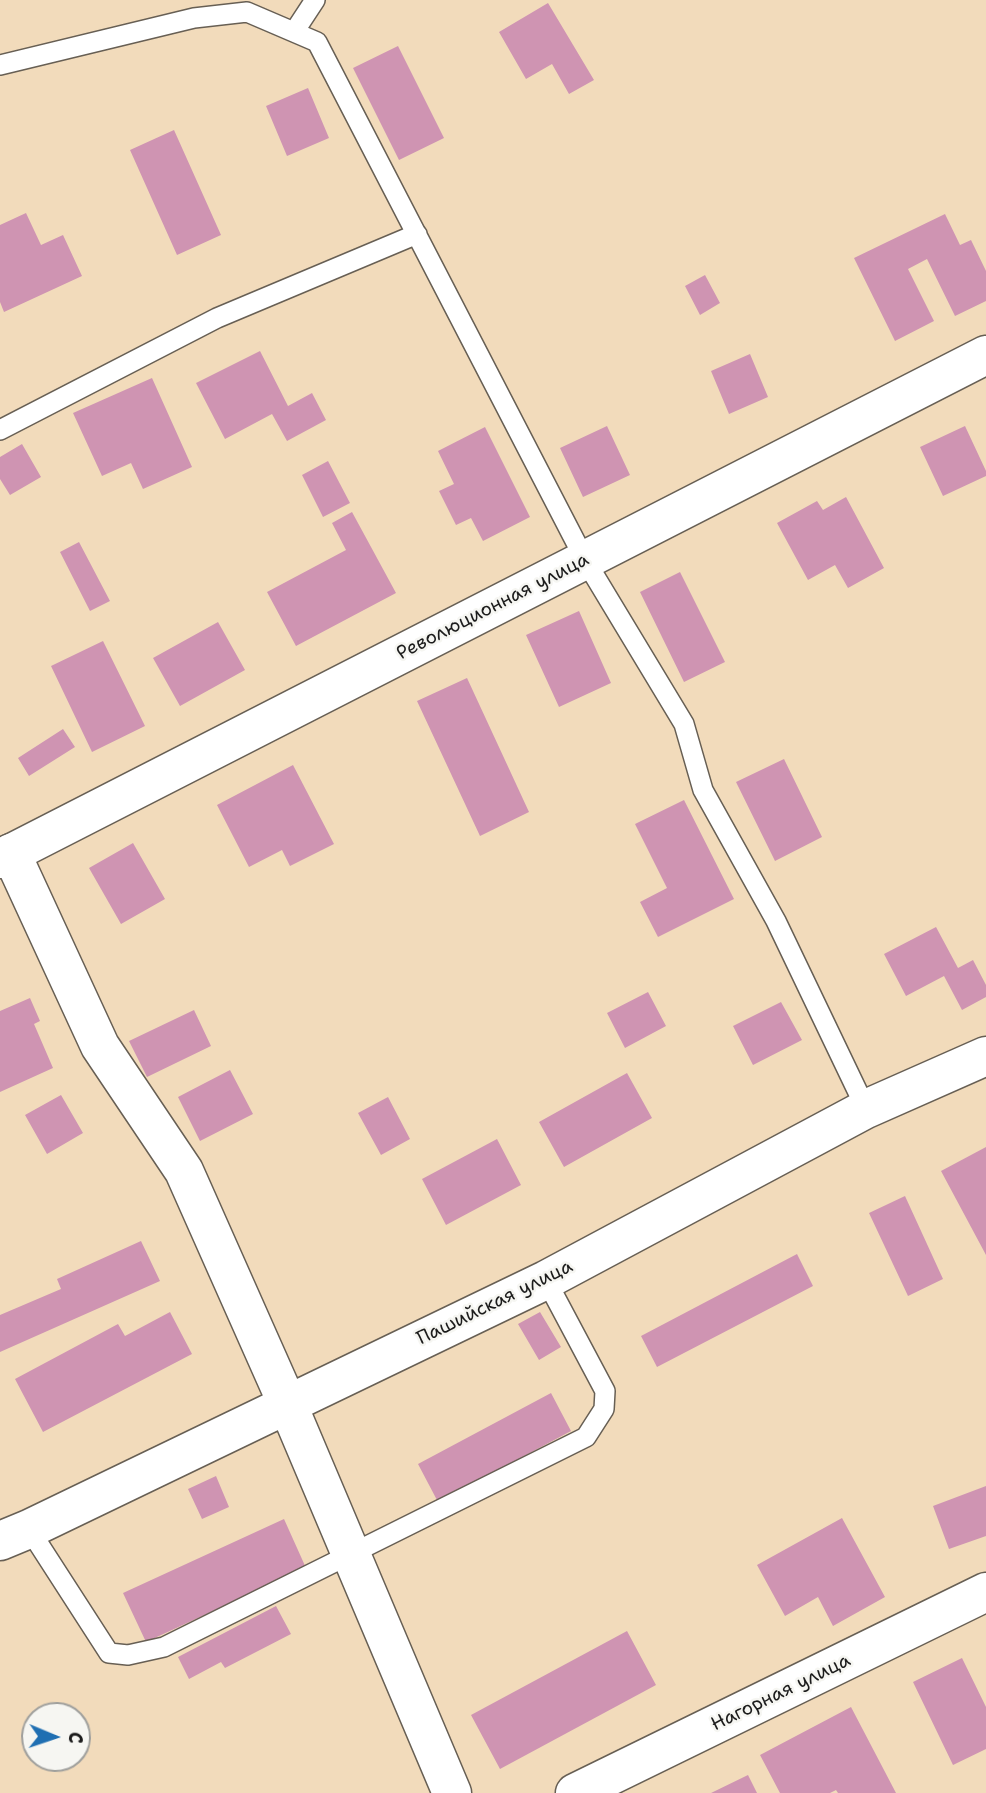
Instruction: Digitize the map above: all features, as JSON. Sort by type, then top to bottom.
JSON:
[{"type":"street","name":"Революционная улица","points":[[6,856],[986,355]]},
{"type":"street","points":[[6,856],[100,1046],[184,1171],[287,1403],[349,1555],[452,1793]]},
{"type":"street","name":"Пашийская улица","points":[[15,1535],[546,1280],[866,1109],[986,1056]]},
{"type":"street","name":"Нагорная улица","points":[[575,1793],[986,1592]]},
{"type":"lane","points":[[294,32],[315,0]]},
{"type":"lane","points":[[0,65],[194,18],[247,12],[317,42],[585,560],[684,724],[704,790],[776,921],[866,1109]]},
{"type":"lane","points":[[0,430],[217,318],[418,234]]},
{"type":"lane","points":[[15,1535],[109,1653],[128,1655],[164,1647],[586,1437],[604,1409],[605,1391],[546,1280]]},
{"type":"building","points":[[548,3],[594,80],[569,94],[552,64],[526,79],[499,32]]},
{"type":"building","points":[[398,46],[444,138],[399,160],[353,68]]},
{"type":"building","points":[[308,88],[329,138],[287,156],[266,106]]},
{"type":"building","points":[[174,130],[221,235],[177,255],[130,150]]},
{"type":"building","points":[[26,213],[41,245],[63,235],[82,276],[4,312],[0,302],[0,225]]},
{"type":"building","points":[[945,214],[960,245],[971,240],[986,271],[986,301],[955,316],[927,259],[908,269],[934,321],[895,341],[854,258]]},
{"type":"building","points":[[705,275],[720,303],[700,315],[685,286]]},
{"type":"building","points":[[260,351],[288,406],[312,393],[326,420],[287,441],[272,414],[225,439],[196,383]]},
{"type":"building","points":[[750,354],[768,397],[729,414],[711,371]]},
{"type":"building","points":[[152,378],[192,467],[143,489],[131,463],[102,476],[73,413]]},
{"type":"building","points":[[607,426],[630,475],[583,497],[560,448]]},
{"type":"building","points":[[965,426],[986,476],[943,496],[920,447]]},
{"type":"building","points":[[485,427],[530,517],[483,541],[471,518],[456,525],[439,491],[454,484],[438,451]]},
{"type":"building","points":[[22,444],[41,477],[10,495],[0,479],[0,457]]},
{"type":"building","points":[[328,461],[350,503],[323,517],[302,475]]},
{"type":"building","points":[[846,497],[884,568],[848,588],[835,565],[808,580],[777,523],[817,501],[823,510]]},
{"type":"building","points":[[352,512],[396,593],[296,646],[267,592],[346,550],[332,523]]},
{"type":"building","points":[[79,542],[110,601],[90,611],[60,552]]},
{"type":"building","points":[[680,572],[725,662],[684,682],[640,592]]},
{"type":"building","points":[[579,611],[611,683],[559,707],[526,635]]},
{"type":"building","points":[[218,622],[245,670],[180,706],[153,658]]},
{"type":"building","points":[[103,641],[145,726],[92,752],[51,666]]},
{"type":"building","points":[[467,678],[529,812],[480,836],[417,701]]},
{"type":"building","points":[[63,729],[75,747],[29,776],[18,758]]},
{"type":"building","points":[[784,759],[822,837],[775,861],[736,782]]},
{"type":"building","points":[[293,765],[334,844],[290,866],[282,850],[249,867],[217,805]]},
{"type":"building","points":[[684,800],[734,899],[658,937],[640,902],[667,888],[635,824]]},
{"type":"building","points":[[133,843],[165,899],[121,924],[89,868]]},
{"type":"building","points":[[936,927],[958,968],[973,960],[986,985],[986,997],[962,1010],[944,976],[906,996],[884,954]]},
{"type":"building","points":[[648,992],[666,1026],[625,1048],[607,1013]]},
{"type":"building","points":[[30,998],[40,1021],[34,1024],[53,1068],[0,1092],[0,1011]]},
{"type":"building","points":[[781,1002],[802,1040],[753,1065],[733,1026]]},
{"type":"building","points":[[194,1010],[211,1046],[147,1077],[129,1041]]},
{"type":"building","points":[[230,1070],[253,1114],[200,1141],[178,1097]]},
{"type":"building","points":[[627,1073],[652,1118],[564,1167],[539,1122]]},
{"type":"building","points":[[61,1095],[83,1133],[47,1154],[25,1115]]},
{"type":"building","points":[[388,1097],[410,1139],[381,1155],[358,1113]]},
{"type":"building","points":[[497,1139],[521,1185],[446,1225],[422,1179]]},
{"type":"building","points":[[986,1147],[986,1255],[941,1171]]},
{"type":"building","points":[[905,1196],[943,1279],[908,1296],[869,1213]]},
{"type":"building","points":[[141,1241],[160,1281],[0,1352],[0,1315],[61,1289],[57,1279]]},
{"type":"building","points":[[797,1254],[813,1286],[657,1367],[641,1336]]},
{"type":"building","points":[[170,1312],[192,1354],[43,1432],[15,1379],[118,1324],[125,1336]]},
{"type":"building","points":[[540,1312],[561,1347],[539,1360],[518,1324]]},
{"type":"building","points":[[551,1393],[571,1431],[438,1502],[418,1464]]},
{"type":"building","points":[[216,1476],[229,1507],[202,1519],[188,1489]]},
{"type":"building","points":[[986,1486],[986,1536],[949,1549],[933,1506]]},
{"type":"building","points":[[842,1518],[885,1597],[833,1626],[818,1597],[785,1616],[757,1565]]},
{"type":"building","points":[[284,1519],[306,1568],[146,1642],[123,1593]]},
{"type":"building","points":[[276,1606],[291,1634],[225,1668],[221,1662],[189,1679],[178,1657]]},
{"type":"building","points":[[627,1631],[656,1685],[500,1769],[471,1715]]},
{"type":"building","points":[[962,1658],[986,1707],[986,1749],[953,1765],[913,1682]]},
{"type":"building","points":[[851,1707],[896,1793],[838,1793],[836,1790],[830,1793],[780,1793],[760,1755]]},
{"type":"building","points":[[748,1775],[757,1793],[711,1793]]}]
